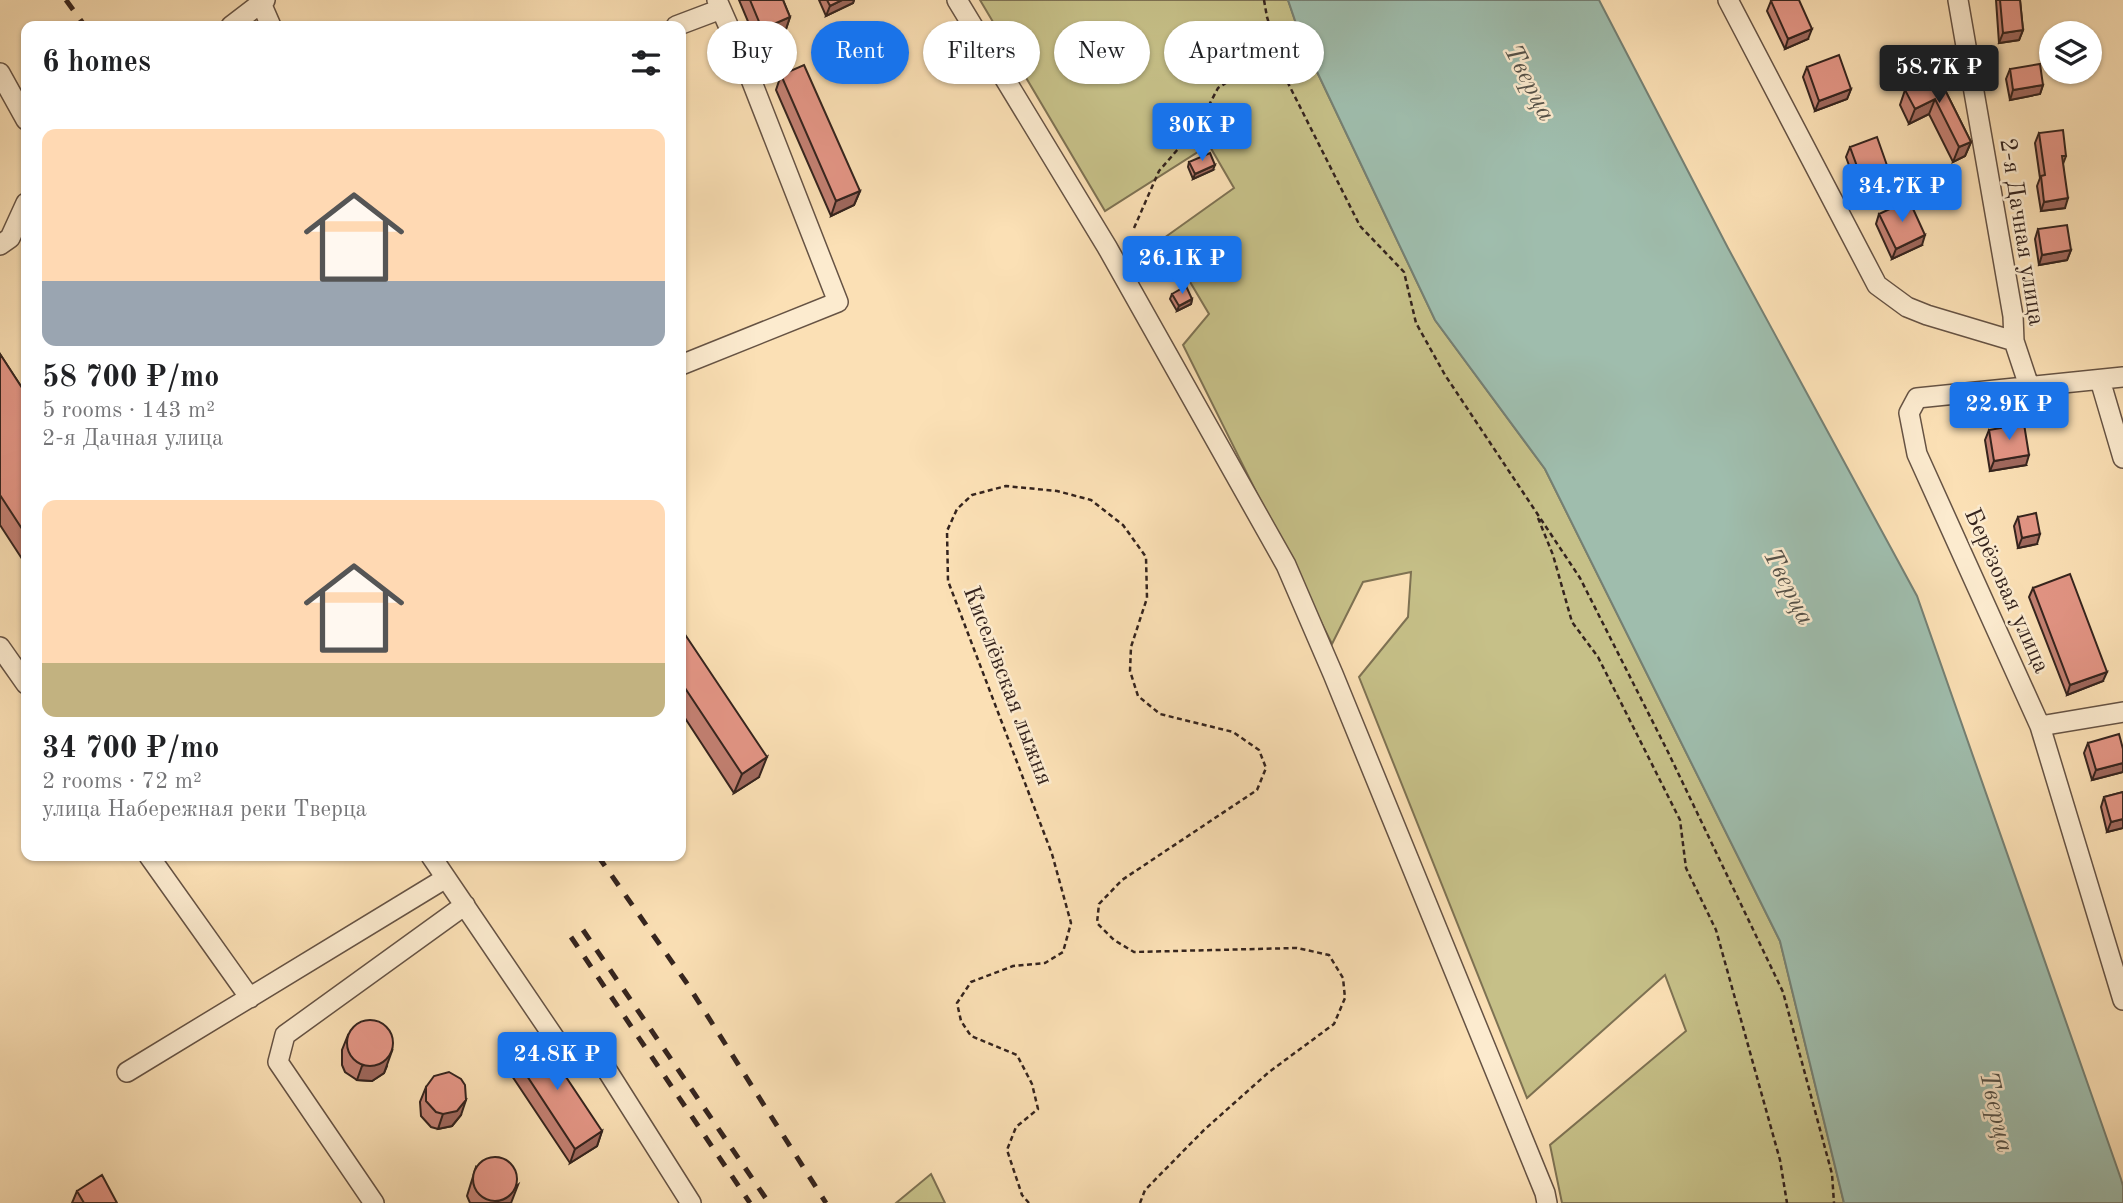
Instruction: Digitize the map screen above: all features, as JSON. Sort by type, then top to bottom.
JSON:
[{"type":"street","points":[[957,0],[1107,247],[1286,565],[1333,674],[1547,1203]]},
{"type":"street","points":[[1728,0],[1877,285],[1907,307],[1927,316],[2014,341]]},
{"type":"street","name":"2-я Дачная улица","points":[[1958,0],[2013,316],[2014,341],[2029,386]]},
{"type":"street","points":[[237,21],[263,1],[269,21]]},
{"type":"street","points":[[686,21],[719,4],[838,302],[686,363]]},
{"type":"street","points":[[0,73],[21,111]]},
{"type":"street","points":[[0,245],[21,232]]},
{"type":"street","points":[[2029,386],[2123,377]]},
{"type":"street","points":[[2100,380],[2123,458]]},
{"type":"street","name":"Берёзовая улица","points":[[2029,386],[1917,398],[1909,413],[1917,454],[2040,726],[2123,1000]]},
{"type":"street","points":[[0,647],[21,677]]},
{"type":"street","points":[[2040,726],[2123,712]]},
{"type":"street","points":[[153,861],[250,998]]},
{"type":"street","points":[[434,861],[560,1046],[605,1067],[691,1203]]},
{"type":"street","points":[[127,1072],[446,878]]},
{"type":"street","points":[[374,1203],[278,1062],[285,1035],[465,905]]},
{"type":"path","points":[[1264,0],[1269,21]]},
{"type":"path","points":[[1134,228],[1159,171],[1198,126],[1218,88],[1224,84]]},
{"type":"path","points":[[1289,84],[1360,226],[1404,272],[1416,323],[1445,375],[1580,578],[1668,752],[1783,992],[1832,1174],[1834,1203]]},
{"type":"path","name":"Киселёвская лыжня","points":[[1029,1203],[1022,1195],[1007,1150],[1016,1127],[1038,1109],[1032,1084],[1017,1055],[971,1036],[961,1021],[957,1003],[971,982],[1013,966],[1045,963],[1063,951],[1071,923],[1052,854],[948,581],[947,531],[957,509],[972,495],[1006,486],[1057,491],[1091,500],[1123,525],[1146,557],[1147,598],[1130,647],[1130,671],[1138,696],[1160,714],[1233,733],[1259,750],[1266,768],[1257,790],[1122,880],[1099,904],[1097,923],[1114,940],[1134,952],[1297,948],[1329,955],[1343,978],[1345,998],[1334,1024],[1269,1072],[1203,1130],[1145,1190],[1140,1203]]},
{"type":"path","points":[[1535,511],[1553,555],[1573,622],[1598,657],[1680,820],[1686,868],[1716,930],[1780,1160],[1787,1203]]},
{"type":"shaded area","points":[[980,0],[1288,0],[1295,21],[1164,21],[1164,84],[1323,84],[1435,320],[1545,469],[1780,941],[1844,1203],[1562,1203],[1550,1145],[1686,1031],[1665,975],[1527,1098],[1359,677],[1408,617],[1411,572],[1363,582],[1332,644],[1183,345],[1209,314],[1164,238],[1234,188],[1209,145],[1105,211],[1030,84],[1040,84],[1040,21],[992,21]]},
{"type":"shaded area","points":[[931,1174],[945,1203],[896,1203]]},
{"type":"water","name":"Тверца","points":[[1288,0],[1599,0],[1728,248],[1917,596],[2121,1179],[2123,1203],[1844,1203],[1780,941],[1545,469],[1435,320],[1323,84],[1324,21],[1295,21]]},
{"type":"building","points":[[750,0],[783,0],[790,17],[781,21],[759,21]]},
{"type":"building","points":[[827,0],[842,0],[830,6]]},
{"type":"building","points":[[1799,0],[1812,29],[1788,39],[1771,1]]},
{"type":"building","points":[[2000,0],[2020,0],[2023,30],[2003,33]]},
{"type":"building","points":[[1839,55],[1851,89],[1819,101],[1807,67]]},
{"type":"building","points":[[2039,64],[2039,84],[2043,85],[2013,90],[2010,69]]},
{"type":"building","points":[[804,65],[860,191],[836,201],[785,84],[797,84],[797,68]]},
{"type":"building","points":[[1937,74],[1971,142],[1959,147],[1935,99],[1915,109],[1905,90]]},
{"type":"building","points":[[2063,130],[2066,156],[2062,156],[2068,198],[2044,202],[2041,176],[2045,175],[2039,133]]},
{"type":"building","points":[[1877,137],[1889,171],[1862,180],[1850,147]]},
{"type":"building","points":[[1210,153],[1215,165],[1195,174],[1189,162]]},
{"type":"building","points":[[1909,200],[1925,235],[1896,249],[1879,214]]},
{"type":"building","points":[[2067,225],[2071,250],[2042,255],[2038,229]]},
{"type":"building","points":[[1186,286],[1192,299],[1179,306],[1172,294]]},
{"type":"building","points":[[0,354],[21,386],[21,527],[0,495]]},
{"type":"building","points":[[2024,424],[2029,455],[1994,461],[1989,430]]},
{"type":"building","points":[[2036,513],[2040,534],[2022,538],[2018,517]]},
{"type":"building","points":[[2070,574],[2107,672],[2070,685],[2033,588]]},
{"type":"building","points":[[686,636],[767,757],[742,774],[686,690]]},
{"type":"building","points":[[2119,734],[2123,763],[2096,770],[2088,743]]},
{"type":"building","points":[[2123,792],[2123,819],[2111,822],[2104,797]]},
{"type":"building","points":[[370,1020],[386,1027],[393,1043],[386,1059],[370,1066],[354,1059],[347,1043],[354,1027]]},
{"type":"building","points":[[538,1035],[602,1131],[575,1149],[512,1053]]},
{"type":"building","points":[[449,1072],[461,1079],[465,1085],[466,1100],[457,1111],[443,1114],[436,1112],[426,1101],[426,1087],[434,1076]]},
{"type":"building","points":[[495,1157],[511,1163],[517,1179],[511,1195],[495,1201],[479,1195],[473,1179],[479,1163]]},
{"type":"building","points":[[102,1175],[117,1203],[84,1203],[77,1191]]},
{"type":"railway","points":[[66,0],[81,21]]},
{"type":"railway","points":[[601,861],[686,982],[826,1203]]},
{"type":"railway","points":[[583,930],[769,1203]]},
{"type":"railway","points":[[571,937],[750,1203]]}]
